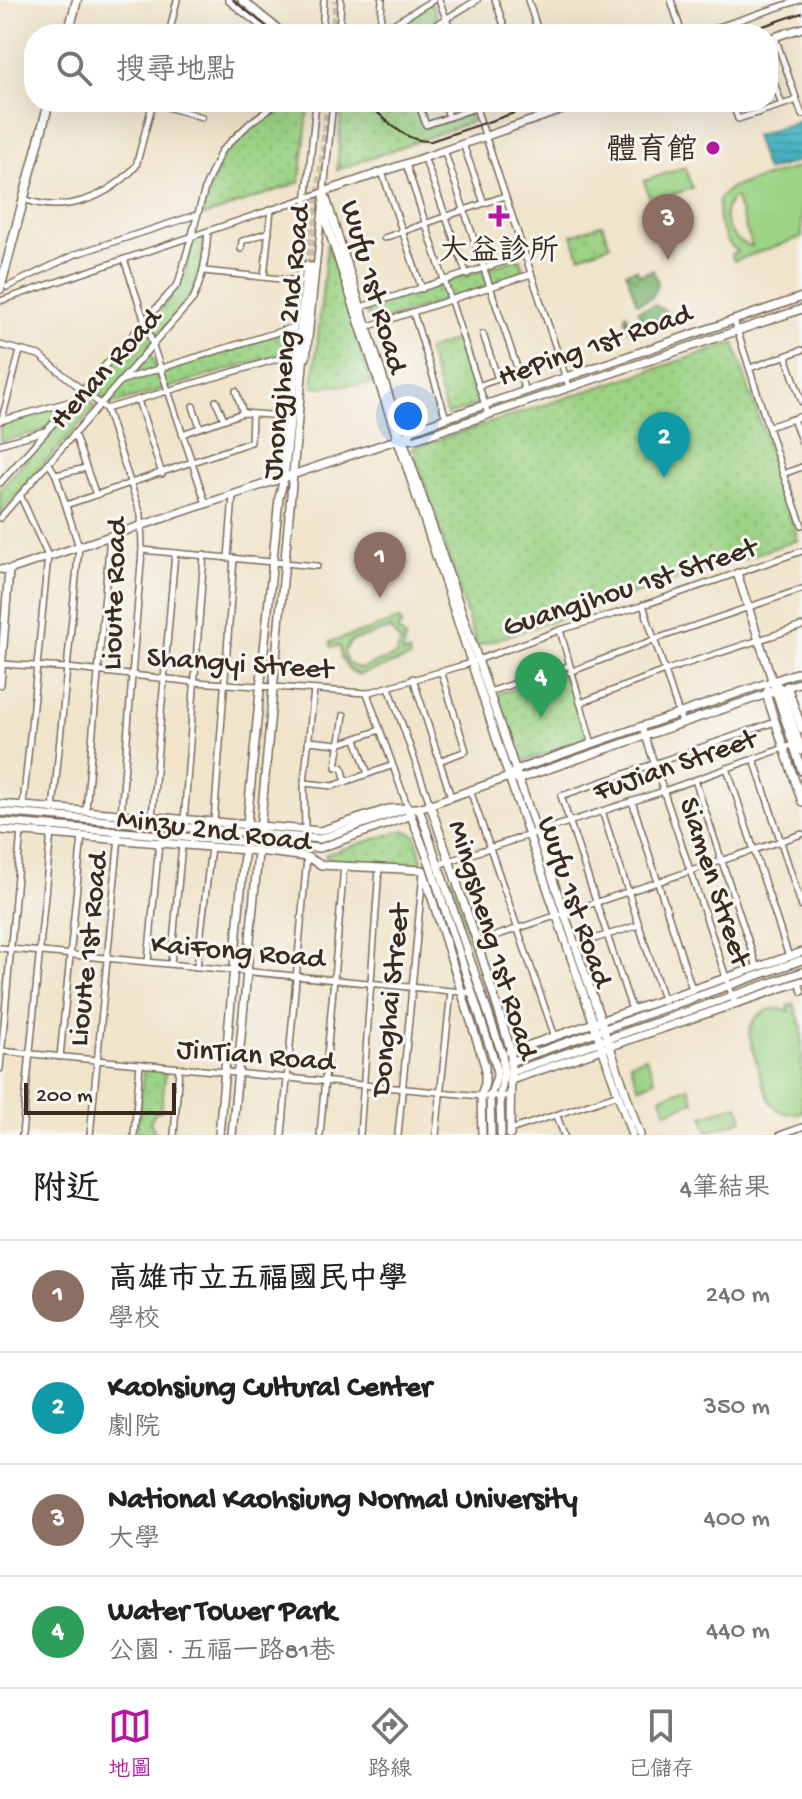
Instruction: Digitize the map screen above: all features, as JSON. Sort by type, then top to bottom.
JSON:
[{"type":"main road","points":[[71,24],[77,0]]},
{"type":"main road","points":[[4,288],[46,112]]},
{"type":"street","points":[[171,24],[177,0]]},
{"type":"street","points":[[230,0],[260,24]]},
{"type":"street","points":[[242,0],[272,24]]},
{"type":"street","points":[[323,24],[324,0]]},
{"type":"street","points":[[340,24],[341,0]]},
{"type":"street","points":[[379,24],[382,0]]},
{"type":"street","points":[[394,24],[436,0],[449,24]]},
{"type":"street","points":[[439,24],[477,0]]},
{"type":"street","points":[[495,0],[503,24]]},
{"type":"street","points":[[529,0],[536,24]]},
{"type":"street","points":[[671,0],[679,24]]},
{"type":"street","points":[[724,24],[782,3],[800,0]]},
{"type":"street","points":[[778,36],[802,28]]},
{"type":"street","points":[[778,53],[802,115]]},
{"type":"street","points":[[778,94],[782,105]]},
{"type":"street","points":[[778,106],[797,100]]},
{"type":"street","points":[[24,199],[37,204],[58,205],[91,199],[129,174],[136,166],[151,112]]},
{"type":"street","points":[[184,112],[202,117]]},
{"type":"street","points":[[0,483],[178,284],[206,185],[221,151],[265,112]]},
{"type":"street","name":"Jhongjheng 2nd Road","points":[[232,1135],[291,498],[284,416],[310,187],[315,112]]},
{"type":"street","name":"Jhongjheng 2nd Road","points":[[219,1135],[280,497],[288,477],[332,112]]},
{"type":"street","points":[[421,112],[426,125],[460,112]]},
{"type":"street","points":[[447,112],[449,117]]},
{"type":"street","points":[[477,112],[569,387]]},
{"type":"street","points":[[0,301],[556,112]]},
{"type":"street","points":[[736,112],[738,119],[760,112]]},
{"type":"street","points":[[463,144],[484,203]]},
{"type":"street","points":[[444,150],[525,391]]},
{"type":"street","points":[[424,157],[467,275]]},
{"type":"street","points":[[406,164],[488,414]]},
{"type":"street","points":[[382,172],[422,289]]},
{"type":"street","points":[[310,187],[324,192]]},
{"type":"street","name":"Wufu 1st Road","points":[[324,192],[326,222],[358,309],[509,777],[534,834]]},
{"type":"street","points":[[384,238],[505,196]]},
{"type":"street","points":[[264,277],[271,209]]},
{"type":"street","points":[[4,288],[76,254],[197,214]]},
{"type":"street","name":"Henan Road","points":[[0,518],[193,299],[204,271],[208,231]]},
{"type":"street","points":[[241,249],[242,241],[269,232]]},
{"type":"street","points":[[358,309],[525,255]]},
{"type":"street","points":[[124,259],[206,504]]},
{"type":"street","name":"Jhongjheng 2nd Road","points":[[288,477],[309,267]]},
{"type":"street","points":[[204,271],[300,281]]},
{"type":"street","points":[[364,328],[531,274]]},
{"type":"street","name":"HePing 1st Road","points":[[288,477],[400,439],[413,430],[446,418],[802,297]]},
{"type":"street","name":"HePing 1st Road","points":[[400,439],[416,439],[802,309]]},
{"type":"street","points":[[413,312],[446,418]]},
{"type":"street","points":[[734,320],[802,525]]},
{"type":"street","points":[[123,380],[294,327]]},
{"type":"street","points":[[483,334],[498,379]]},
{"type":"street","name":"LiouHe Road","points":[[0,345],[39,355],[106,409],[143,524],[120,827]]},
{"type":"street","points":[[750,368],[802,350]]},
{"type":"street","points":[[1,420],[20,351]]},
{"type":"street","points":[[106,409],[291,355]]},
{"type":"street","points":[[786,356],[802,402]]},
{"type":"street","points":[[478,386],[518,372]]},
{"type":"street","points":[[236,391],[243,413]]},
{"type":"street","points":[[138,400],[162,474]]},
{"type":"street","points":[[1,420],[73,401]]},
{"type":"street","points":[[216,401],[224,419]]},
{"type":"street","points":[[193,406],[200,427]]},
{"type":"street","points":[[182,434],[243,413],[284,416]]},
{"type":"street","points":[[66,505],[251,442],[252,414]]},
{"type":"street","points":[[768,427],[802,416]]},
{"type":"street","points":[[793,419],[802,443]]},
{"type":"street","points":[[0,444],[46,431]]},
{"type":"street","points":[[74,433],[96,495]]},
{"type":"street","points":[[22,1135],[79,547],[56,475],[48,462]]},
{"type":"street","points":[[783,474],[802,467]]},
{"type":"street","points":[[56,475],[86,468]]},
{"type":"street","points":[[0,684],[5,569],[288,477]]},
{"type":"street","points":[[20,494],[48,556],[23,806]]},
{"type":"street","points":[[214,822],[233,496]]},
{"type":"street","points":[[86,812],[110,536]]},
{"type":"street","points":[[142,550],[317,566]]},
{"type":"street","name":"Guangjhou 1st Street","points":[[474,661],[802,551]]},
{"type":"street","points":[[152,817],[175,553]]},
{"type":"street","points":[[171,964],[204,555]]},
{"type":"street","points":[[737,573],[774,681],[799,712],[802,729]]},
{"type":"street","points":[[489,692],[569,669],[802,589]]},
{"type":"street","points":[[643,605],[682,723]]},
{"type":"street","points":[[580,703],[667,670],[802,626]]},
{"type":"street","points":[[560,630],[592,744]]},
{"type":"street","name":"Wufu 1st Road","points":[[474,661],[489,692],[622,1093]]},
{"type":"street","name":"Shangyi Street","points":[[1,664],[195,682],[367,693],[474,661]]},
{"type":"street","points":[[439,761],[466,751],[441,671]]},
{"type":"street","points":[[320,839],[410,812],[644,731],[680,714],[802,671]]},
{"type":"street","points":[[413,678],[451,797]]},
{"type":"street","points":[[774,681],[782,689],[799,745],[802,771]]},
{"type":"street","points":[[774,681],[766,694],[802,802]]},
{"type":"street","points":[[517,775],[592,744],[682,723],[802,682]]},
{"type":"street","points":[[389,687],[430,804]]},
{"type":"street","points":[[305,830],[304,783],[314,690]]},
{"type":"street","points":[[367,693],[391,766],[502,1054],[504,1096],[501,1135]]},
{"type":"street","points":[[344,715],[336,767],[342,767],[346,782]]},
{"type":"street","points":[[632,1010],[561,796],[775,722]]},
{"type":"street","points":[[308,741],[339,744],[380,730]]},
{"type":"street","name":"Siamen Street","points":[[644,731],[735,1004]]},
{"type":"street","points":[[356,739],[368,774]]},
{"type":"street","name":"FuJian Street","points":[[431,867],[799,745]]},
{"type":"street","points":[[754,759],[802,907]]},
{"type":"street","points":[[304,783],[333,786],[391,766]]},
{"type":"street","points":[[727,768],[789,957]]},
{"type":"street","points":[[695,780],[757,967]]},
{"type":"street","points":[[470,790],[555,1037]]},
{"type":"street","points":[[632,801],[692,989]]},
{"type":"street","name":"Minzu 2nd Road","points":[[0,804],[23,806],[82,836],[152,817],[211,847],[307,857],[321,865],[379,869],[431,867]]},
{"type":"street","name":"Mingsheng 1st Road","points":[[430,804],[477,942],[504,1064],[501,1079]]},
{"type":"street","points":[[419,808],[461,992],[485,1066],[501,1079]]},
{"type":"street","points":[[320,839],[388,809],[410,812]]},
{"type":"street","points":[[602,811],[663,999]]},
{"type":"street","name":"Minzu 2nd Road","points":[[0,812],[52,821],[120,827],[183,832],[246,832],[320,839]]},
{"type":"street","name":"Minzu 2nd Road","points":[[0,830],[21,831],[86,812],[159,843],[214,822],[246,832]]},
{"type":"street","name":"Minzu 2nd Road","points":[[0,822],[52,821]]},
{"type":"street","name":"LiouHe 1st Road","points":[[90,1135],[120,827]]},
{"type":"street","name":"Minzu 2nd Road","points":[[260,834],[305,830],[320,839]]},
{"type":"street","points":[[0,1069],[21,831]]},
{"type":"street","points":[[477,942],[802,834]]},
{"type":"street","points":[[60,1057],[82,836]]},
{"type":"street","points":[[148,962],[159,843]]},
{"type":"street","points":[[197,967],[211,847]]},
{"type":"street","points":[[282,1135],[307,857]]},
{"type":"street","points":[[320,1135],[344,866]]},
{"type":"street","points":[[431,867],[472,993],[502,1054]]},
{"type":"street","name":"Donghai Street","points":[[398,1135],[412,987],[431,867]]},
{"type":"street","points":[[360,1135],[379,869]]},
{"type":"street","name":"Wufu 1st Road","points":[[562,914],[575,945],[599,1026]]},
{"type":"street","points":[[575,945],[639,925]]},
{"type":"street","name":"KaiFong Road","points":[[0,948],[472,993]]},
{"type":"street","points":[[502,1054],[599,1026],[632,1010],[692,989],[728,982],[757,967],[802,952]]},
{"type":"street","points":[[504,1064],[599,1026],[802,960]]},
{"type":"street","points":[[482,1135],[486,1097],[501,1079],[802,972]]},
{"type":"street","points":[[605,1043],[800,982],[802,992]]},
{"type":"street","points":[[436,1135],[451,991]]},
{"type":"street","name":"JinTian Road","points":[[1,1051],[486,1097],[504,1096]]},
{"type":"street","points":[[134,1135],[140,1064]]},
{"type":"street","points":[[174,1135],[179,1068]]},
{"type":"street","points":[[510,1133],[622,1093]]},
{"type":"street","points":[[622,1093],[632,1135]]},
{"type":"street","points":[[622,1093],[640,1135]]},
{"type":"street","name":"Mingsheng 1st Road","points":[[504,1096],[510,1133]]},
{"type":"street","points":[[486,1097],[491,1135]]},
{"type":"street","points":[[557,1116],[564,1135]]},
{"type":"street","points":[[780,1135],[802,1127]]},
{"type":"green space","points":[[432,3],[437,19],[429,24],[397,24]]},
{"type":"green space","points":[[270,112],[308,112],[300,182],[205,216],[201,213],[224,153]]},
{"type":"green space","points":[[341,112],[421,112],[426,128],[468,113],[471,122],[337,170]]},
{"type":"green space","points":[[802,166],[802,237],[734,261],[731,254],[737,252],[723,234],[718,214],[719,198],[732,187]],"holes":[[[735,197],[752,246],[737,239],[727,225],[726,210]]]},
{"type":"green space","points":[[685,167],[692,188],[651,202],[644,181]]},
{"type":"green space","points":[[602,224],[610,245],[580,256],[572,235]]},
{"type":"green space","points":[[205,235],[200,271],[189,297],[148,346],[157,371],[286,331],[285,353],[110,405],[92,387],[174,293],[185,274],[192,243]]},
{"type":"green space","points":[[329,245],[371,384],[313,387]]},
{"type":"green space","points":[[520,258],[525,275],[371,324],[365,308]]},
{"type":"green space","points":[[637,269],[639,275],[653,270],[658,283],[652,298],[637,303],[626,272]]},
{"type":"green space","points":[[655,305],[669,316],[629,330],[626,314],[630,322],[641,318],[638,310]]},
{"type":"green space","points":[[460,338],[481,404],[447,415],[427,350]]},
{"type":"green space","points":[[734,343],[798,540],[477,646],[413,448]]},
{"type":"green space","points":[[82,394],[95,407],[0,514],[0,489]]},
{"type":"green space","points":[[66,405],[45,430],[0,442],[0,423]]},
{"type":"green space","points":[[400,620],[402,625],[397,629],[405,638],[403,654],[409,652],[410,658],[359,675],[344,664],[340,646],[331,647],[330,642]],"holes":[[[390,629],[401,643],[395,656],[360,669],[347,663],[344,652],[351,641]]]},
{"type":"green space","points":[[560,674],[567,678],[586,735],[581,743],[521,762],[515,758],[496,700],[500,693]]},
{"type":"green space","points":[[404,830],[415,835],[422,860],[415,866],[328,860],[325,856],[326,854]]},
{"type":"green space","points":[[452,877],[503,1035],[501,1036],[449,881]]},
{"type":"green space","points":[[794,1004],[802,1029],[802,1112],[790,1113],[779,1110],[770,1100],[749,1033],[759,1015],[770,1009],[790,1012],[788,1006]]},
{"type":"green space","points":[[646,1057],[655,1080],[639,1087],[630,1063]]},
{"type":"green space","points":[[144,1067],[166,1069],[161,1111],[156,1112],[150,1121],[156,1135],[136,1135]]},
{"type":"green space","points":[[689,1087],[694,1102],[666,1112],[661,1097]]},
{"type":"green space","points":[[738,1105],[743,1120],[708,1132],[703,1116]]},
{"type":"water","points":[[798,121],[802,134],[802,160],[766,171],[754,136]]},
{"type":"tunnel","points":[[334,24],[336,0]]},
{"type":"tunnel","points":[[312,267],[327,112]]},
{"type":"tunnel","points":[[307,266],[315,192]]},
{"type":"tram line","points":[[233,0],[263,24]]},
{"type":"tram line","points":[[769,24],[802,13]]},
{"type":"tram line","points":[[377,112],[404,134],[421,141],[431,141],[517,112]]},
{"type":"place","name":"體育館","points":[[713,148]]},
{"type":"place","name":"大益診所","points":[[499,216]]},
{"type":"place","name":"National Kaohsiung Normal University","points":[[668,260]]},
{"type":"place","name":"Kaohsiung Cultural Center","points":[[664,478]]},
{"type":"place","name":"高雄市立五福國民中學","points":[[380,598]]},
{"type":"place","name":"Water Tower Park","points":[[541,718]]}]
